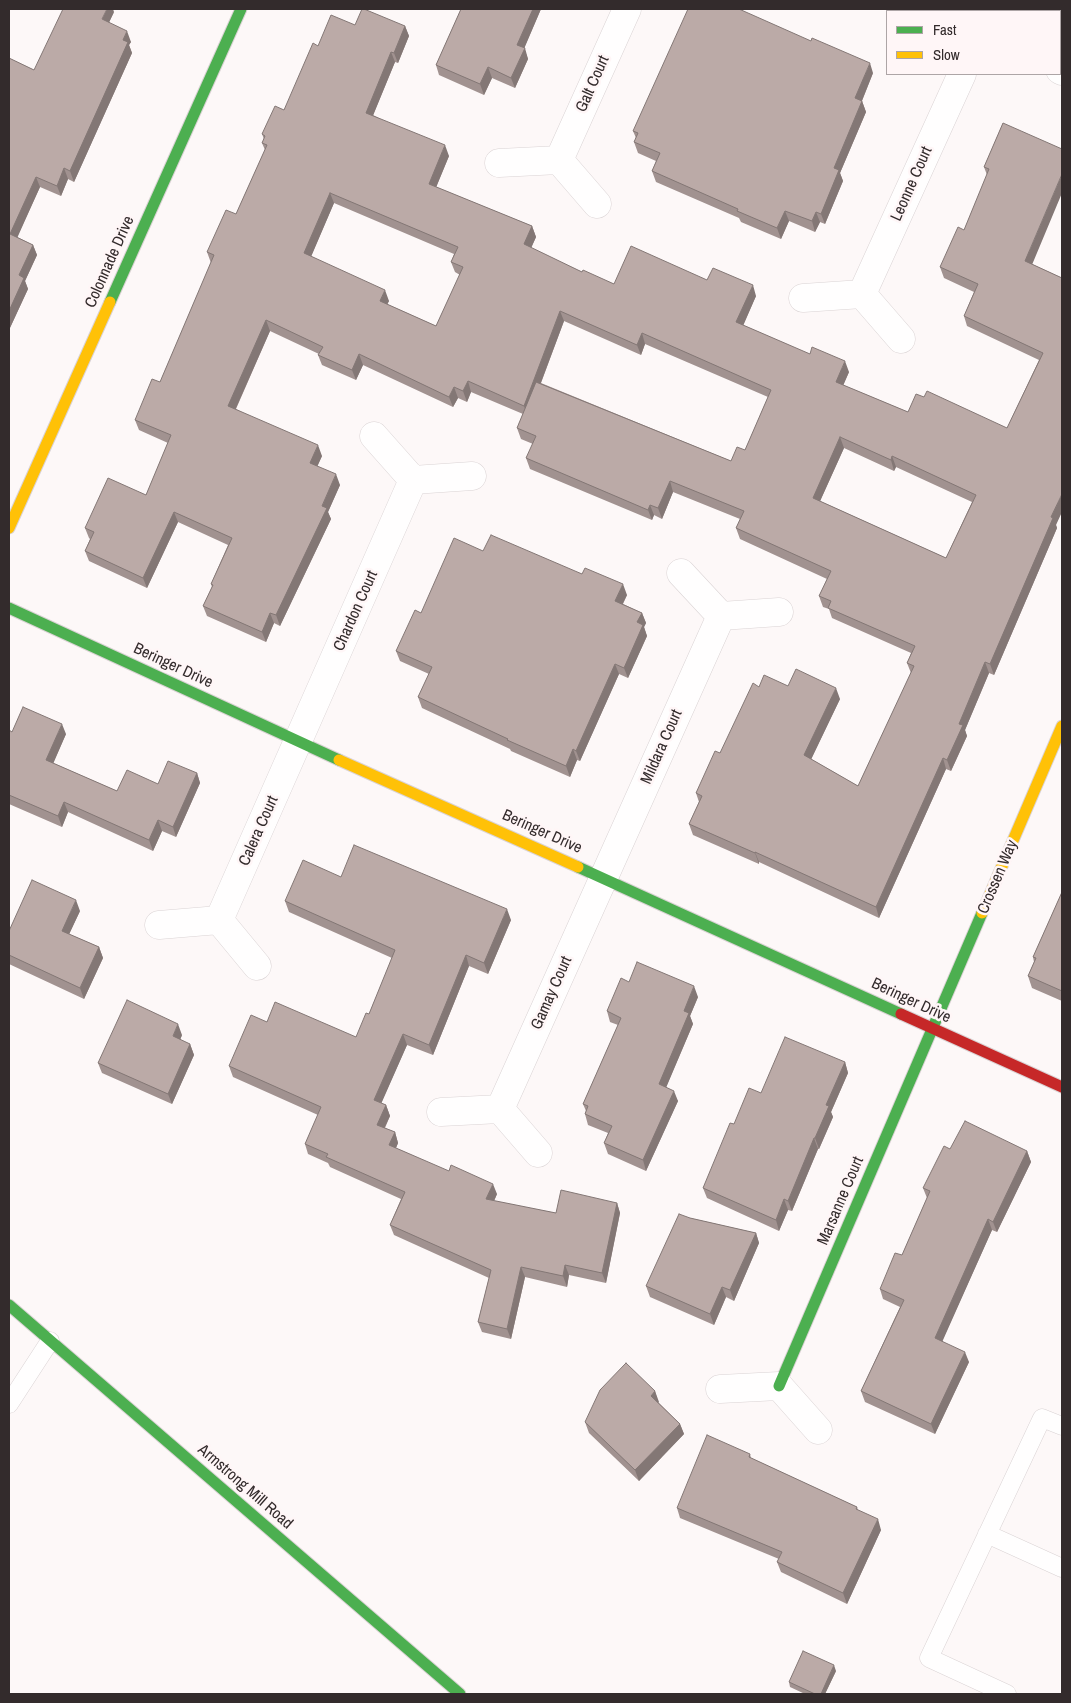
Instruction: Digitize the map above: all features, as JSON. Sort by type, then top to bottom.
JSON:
[{"type":"street","name":"Colonnade Drive","points":[[9,528],[241,9]]},
{"type":"street","name":"Galt Court","points":[[559,160],[627,9]]},
{"type":"street","name":"Leonne Court","points":[[862,294],[962,75]]},
{"type":"street","points":[[499,163],[559,160],[597,204]]},
{"type":"street","points":[[803,298],[862,294],[901,339]]},
{"type":"street","points":[[374,436],[413,480],[472,476]]},
{"type":"street","name":"Chardon Court","points":[[299,742],[413,480]]},
{"type":"street","points":[[681,573],[721,616],[779,612]]},
{"type":"street","name":"Beringer Drive","points":[[9,608],[299,742],[1062,1087]]},
{"type":"street","name":"Mildara Court","points":[[603,878],[721,616]]},
{"type":"street","name":"Crossen Way","points":[[933,1029],[1062,726]]},
{"type":"street","name":"Calera Court","points":[[219,920],[299,742]]},
{"type":"street","name":"Gamay Court","points":[[500,1109],[603,878]]},
{"type":"street","points":[[159,925],[219,920],[257,966]]},
{"type":"street","name":"Marsanne Court","points":[[779,1386],[933,1029]]},
{"type":"street","points":[[440,1112],[500,1109],[538,1152]]},
{"type":"street","name":"Armstrong Mill Road","points":[[9,1305],[460,1694]]},
{"type":"street","points":[[720,1390],[779,1386],[818,1430]]},
{"type":"lane","points":[[9,1404],[50,1341]]},
{"type":"lane","points":[[1008,1694],[929,1658],[1042,1418],[1062,1426]]},
{"type":"lane","points":[[987,1534],[1062,1568]]},
{"type":"building","points":[[63,9],[107,9],[102,19],[127,31],[123,40],[128,42],[70,171],[64,168],[57,186],[36,177],[10,234],[33,245],[19,275],[24,278],[9,311],[9,58],[34,70]]},
{"type":"building","points":[[362,9],[364,9],[405,26],[394,53],[391,52],[366,113],[445,145],[429,184],[532,226],[524,244],[582,272],[583,270],[614,284],[631,246],[707,280],[713,268],[753,285],[736,322],[810,354],[812,347],[845,361],[836,382],[908,412],[916,394],[924,397],[927,391],[1007,428],[1043,353],[964,316],[978,284],[940,267],[958,227],[964,230],[989,169],[984,167],[1003,123],[1062,149],[1062,174],[1025,261],[1062,278],[1062,494],[990,664],[985,662],[959,724],[963,725],[947,760],[943,758],[876,907],[689,824],[702,796],[696,793],[715,751],[720,753],[753,683],[759,687],[764,675],[788,686],[796,669],[836,688],[804,755],[858,786],[914,666],[907,663],[915,646],[828,608],[831,601],[819,596],[831,571],[736,528],[744,511],[670,481],[658,508],[650,505],[648,510],[526,458],[536,436],[517,428],[536,382],[731,461],[737,447],[745,450],[771,390],[642,333],[637,345],[560,311],[524,406],[468,381],[463,391],[454,387],[449,397],[359,354],[352,370],[318,355],[323,347],[266,320],[228,406],[318,445],[310,463],[336,474],[322,506],[327,508],[276,615],[270,613],[262,632],[203,606],[232,538],[174,512],[143,578],[85,551],[94,532],[85,528],[108,478],[146,495],[171,435],[135,420],[152,379],[160,382],[214,255],[207,252],[226,210],[236,214],[267,145],[262,143],[265,136],[262,134],[275,106],[284,110],[313,43],[318,46],[331,15],[355,25]],"holes":[[[330,193],[458,247],[451,262],[463,267],[436,326],[380,301],[385,290],[304,253]],[[840,437],[891,460],[892,456],[976,495],[946,558],[813,498]]]},
{"type":"building","points":[[461,9],[533,9],[517,45],[525,48],[511,78],[488,67],[480,84],[436,65]]},
{"type":"building","points":[[688,9],[739,9],[811,41],[812,38],[870,63],[855,98],[862,101],[834,168],[839,170],[821,214],[816,212],[812,221],[785,211],[777,228],[737,211],[738,209],[652,171],[660,153],[634,142],[638,133],[633,131]]},
{"type":"building","points":[[491,535],[582,574],[585,568],[623,584],[615,601],[642,613],[637,622],[643,625],[624,668],[615,664],[576,751],[573,749],[566,766],[418,697],[432,667],[396,651],[415,610],[421,613],[454,538],[483,551]]},
{"type":"building","points":[[23,707],[62,724],[46,760],[117,791],[127,770],[158,784],[168,761],[197,773],[173,827],[158,820],[149,840],[64,802],[58,816],[9,795],[9,730],[12,732]]},
{"type":"building","points":[[354,845],[507,909],[484,963],[466,955],[429,1045],[403,1034],[374,1100],[386,1105],[377,1125],[395,1132],[389,1145],[449,1171],[451,1165],[493,1184],[486,1199],[556,1213],[561,1190],[617,1203],[602,1273],[565,1265],[563,1276],[521,1267],[507,1329],[478,1322],[491,1270],[390,1225],[405,1192],[326,1157],[328,1154],[305,1144],[321,1107],[229,1066],[251,1015],[267,1022],[275,1002],[356,1037],[366,1013],[369,1014],[395,950],[285,901],[303,860],[341,877]]},
{"type":"building","points":[[32,880],[76,900],[62,931],[99,947],[80,988],[9,955],[9,931]]},
{"type":"building","points":[[1062,892],[1062,991],[1028,976],[1036,958],[1033,957]]},
{"type":"building","points":[[637,962],[694,986],[684,1011],[689,1013],[659,1084],[674,1091],[643,1160],[604,1143],[612,1126],[585,1114],[588,1106],[583,1104],[621,1018],[607,1011],[621,978],[629,982]]},
{"type":"building","points":[[127,1000],[178,1024],[173,1036],[190,1044],[168,1094],[98,1063]]},
{"type":"building","points":[[785,1037],[845,1062],[826,1105],[829,1106],[788,1201],[784,1199],[776,1220],[703,1188],[730,1123],[734,1124],[749,1088],[761,1093]]},
{"type":"building","points":[[965,1121],[1027,1151],[993,1222],[988,1219],[935,1338],[965,1352],[931,1424],[861,1391],[904,1300],[880,1289],[895,1253],[902,1255],[930,1191],[923,1188],[944,1146],[950,1149]]},
{"type":"building","points":[[679,1214],[756,1233],[730,1290],[722,1287],[710,1314],[646,1286]]},
{"type":"building","points":[[626,1363],[655,1391],[651,1396],[680,1424],[635,1470],[585,1422],[600,1390]]},
{"type":"building","points":[[707,1435],[750,1454],[749,1457],[857,1507],[856,1509],[878,1519],[843,1593],[777,1562],[782,1552],[677,1508]]},
{"type":"building","points":[[803,1651],[834,1665],[821,1694],[815,1694],[789,1682]]},
{"type":"traffic: fast","points":[[110,302],[241,9]]},
{"type":"traffic: fast","points":[[9,608],[339,760]]},
{"type":"traffic: fast","points":[[578,867],[901,1014]]},
{"type":"traffic: fast","points":[[779,1386],[982,913]]},
{"type":"traffic: fast","points":[[9,1305],[460,1694]]},
{"type":"traffic: slow","points":[[9,528],[110,302]]},
{"type":"traffic: slow","points":[[982,913],[1062,726]]},
{"type":"traffic: slow","points":[[339,760],[578,867]]},
{"type":"traffic: jam","points":[[901,1014],[1062,1087]]}]
